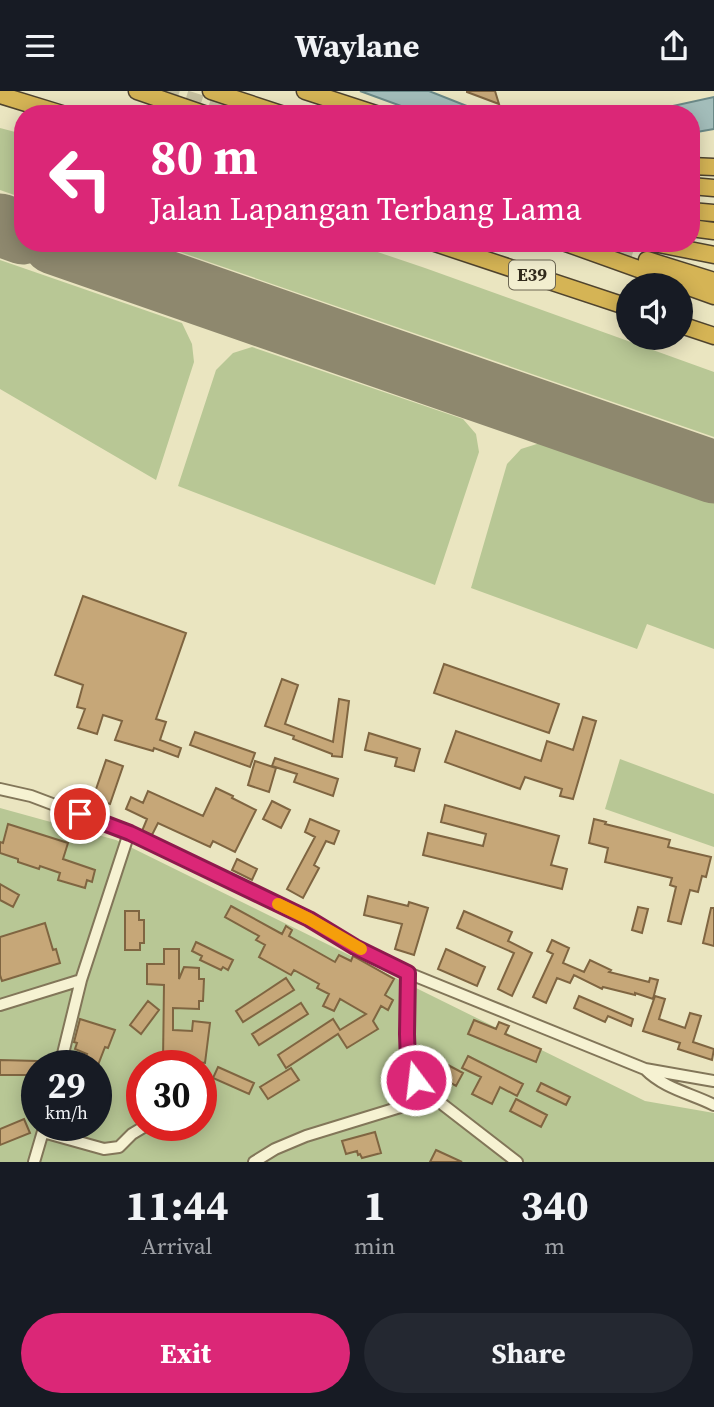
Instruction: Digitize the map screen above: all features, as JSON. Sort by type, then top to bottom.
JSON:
[{"type":"highway","points":[[137,91],[178,105]]},
{"type":"highway","points":[[211,91],[254,105]]},
{"type":"highway","points":[[305,91],[348,105]]},
{"type":"highway","points":[[0,95],[33,105]]},
{"type":"highway","name":"E39","points":[[462,252],[616,303]]},
{"type":"highway","name":"E39","points":[[483,252],[616,296]]},
{"type":"highway","points":[[591,252],[714,296]]},
{"type":"highway","points":[[647,260],[714,281]]},
{"type":"highway","points":[[693,322],[714,329]]},
{"type":"highway","points":[[693,329],[714,336]]},
{"type":"street","points":[[0,789],[31,796],[130,833],[309,919],[355,947],[408,973],[645,1069],[714,1081]]},
{"type":"street","points":[[64,1050],[81,980],[130,833]]},
{"type":"street","points":[[408,973],[408,1062],[416,1080],[433,1097],[517,1162]]},
{"type":"street","points":[[0,1005],[81,980]]},
{"type":"street","points":[[645,1069],[656,1080],[714,1105]]},
{"type":"street","points":[[254,1162],[275,1149],[306,1136],[433,1097]]},
{"type":"street","points":[[80,1141],[104,1149],[120,1147],[126,1140]]},
{"type":"street","points":[[34,1162],[40,1141]]},
{"type":"green space","points":[[0,128],[14,132],[14,195],[0,190]]},
{"type":"green space","points":[[180,252],[378,252],[616,337],[616,350],[653,350],[714,372],[714,437]]},
{"type":"green space","points":[[0,260],[182,323],[192,344],[194,362],[156,480],[0,389]]},
{"type":"green space","points":[[252,347],[463,419],[476,434],[479,452],[435,585],[178,486],[216,370],[233,353]]},
{"type":"green space","points":[[540,443],[714,503],[714,649],[647,624],[637,649],[471,588],[507,464],[521,449]]},
{"type":"green space","points":[[620,759],[714,794],[714,847],[605,809]]},
{"type":"green space","points":[[0,808],[116,840],[645,1101],[714,1113],[714,1162],[0,1162]]},
{"type":"water","points":[[360,91],[429,91],[464,105],[398,105]]},
{"type":"water","points":[[714,97],[714,129],[700,131],[700,105],[677,105]]},
{"type":"building","points":[[495,91],[499,104],[467,92]]},
{"type":"building","points":[[83,596],[186,633],[156,719],[166,722],[160,740],[181,748],[178,757],[154,748],[153,751],[115,740],[122,721],[103,715],[97,734],[78,728],[85,709],[77,707],[83,685],[55,675]]},
{"type":"building","points":[[444,664],[559,704],[549,733],[434,693]]},
{"type":"building","points":[[282,679],[298,685],[285,724],[333,742],[339,699],[349,701],[342,757],[332,756],[293,739],[294,736],[265,726]]},
{"type":"building","points":[[583,717],[596,721],[573,799],[560,796],[562,789],[525,777],[520,789],[445,762],[456,731],[541,761],[547,741],[573,750]]},
{"type":"building","points":[[195,732],[255,753],[250,767],[190,745]]},
{"type":"building","points":[[369,733],[420,749],[414,771],[395,766],[397,758],[365,750]]},
{"type":"building","points":[[275,758],[338,779],[333,796],[294,782],[297,774],[272,766]]},
{"type":"building","points":[[106,760],[123,766],[110,804],[93,798]]},
{"type":"building","points":[[255,761],[276,768],[269,792],[248,785]]},
{"type":"building","points":[[216,788],[256,810],[235,852],[213,841],[210,847],[158,823],[152,835],[142,831],[147,819],[126,809],[131,797],[143,803],[148,791],[203,816]]},
{"type":"building","points":[[272,801],[290,810],[281,828],[263,819]]},
{"type":"building","points":[[445,805],[559,836],[551,865],[567,869],[562,889],[423,855],[428,833],[483,846],[486,834],[441,822]]},
{"type":"building","points":[[310,819],[339,831],[334,844],[326,841],[314,865],[319,868],[303,898],[287,889],[315,837],[305,832]]},
{"type":"building","points":[[594,819],[670,840],[668,847],[711,857],[706,877],[702,876],[698,892],[690,890],[681,924],[668,921],[676,887],[670,885],[672,878],[605,862],[608,848],[589,843]]},
{"type":"building","points":[[8,824],[68,843],[63,859],[95,870],[92,882],[87,880],[85,888],[58,880],[60,873],[18,862],[18,859],[0,853],[0,842],[3,843]]},
{"type":"building","points":[[237,859],[257,869],[252,880],[232,870]]},
{"type":"building","points":[[0,884],[19,895],[13,907],[0,900]]},
{"type":"building","points":[[368,896],[408,906],[409,902],[428,908],[414,955],[395,949],[402,924],[364,915]]},
{"type":"building","points":[[231,906],[282,934],[286,926],[292,930],[289,936],[335,962],[339,955],[351,961],[353,956],[394,979],[385,995],[393,1000],[388,1010],[381,1006],[373,1021],[378,1029],[347,1048],[338,1034],[286,1068],[278,1055],[333,1019],[340,1030],[366,1014],[340,999],[334,1011],[323,1006],[329,994],[317,988],[319,984],[294,970],[291,975],[259,957],[265,945],[256,940],[259,936],[225,917]]},
{"type":"building","points":[[638,907],[648,909],[642,933],[632,930]]},
{"type":"building","points":[[711,908],[714,908],[714,946],[703,943]]},
{"type":"building","points":[[125,911],[139,911],[139,920],[144,920],[144,943],[140,943],[140,950],[125,950]]},
{"type":"building","points":[[464,911],[512,932],[508,941],[532,953],[512,996],[498,989],[514,953],[457,928]]},
{"type":"building","points":[[45,923],[60,963],[2,981],[0,937]]},
{"type":"building","points":[[552,940],[569,948],[563,963],[584,972],[590,960],[611,970],[609,972],[649,982],[650,978],[658,980],[653,999],[635,993],[603,987],[602,989],[574,975],[570,983],[557,978],[546,1003],[533,997],[553,954],[547,951]]},
{"type":"building","points":[[196,942],[233,960],[228,970],[223,967],[221,970],[200,960],[202,956],[192,951]]},
{"type":"building","points":[[164,949],[179,949],[179,979],[184,967],[199,968],[199,979],[204,979],[203,1001],[199,1001],[199,1009],[173,1008],[173,1030],[192,1031],[193,1021],[210,1023],[207,1050],[163,1050],[164,985],[147,984],[147,964],[164,964]]},
{"type":"building","points":[[446,949],[485,967],[477,986],[438,969]]},
{"type":"building","points":[[286,978],[294,990],[243,1022],[236,1011]]},
{"type":"building","points":[[579,996],[633,1019],[631,1026],[608,1016],[605,1022],[574,1008]]},
{"type":"building","points":[[655,996],[665,999],[659,1019],[685,1028],[690,1013],[701,1016],[693,1042],[714,1049],[712,1060],[678,1049],[680,1043],[643,1031]]},
{"type":"building","points":[[148,1001],[159,1010],[141,1034],[130,1025]]},
{"type":"building","points":[[301,1003],[308,1014],[259,1045],[252,1034]]},
{"type":"building","points":[[80,1019],[115,1030],[108,1048],[105,1047],[104,1050],[77,1050],[75,1049],[77,1043],[74,1042]]},
{"type":"building","points":[[474,1020],[496,1029],[499,1022],[509,1026],[505,1034],[541,1049],[536,1062],[468,1034]]},
{"type":"building","points":[[431,1056],[463,1073],[456,1086],[425,1069]]},
{"type":"building","points":[[468,1056],[523,1084],[517,1096],[500,1087],[492,1104],[472,1094],[481,1077],[462,1068]]},
{"type":"building","points":[[0,1060],[21,1061],[21,1075],[0,1075]]},
{"type":"building","points":[[218,1067],[254,1083],[249,1094],[217,1080]]},
{"type":"building","points":[[291,1068],[299,1080],[268,1099],[260,1087]]},
{"type":"building","points":[[541,1083],[570,1097],[566,1105],[537,1091]]},
{"type":"building","points":[[516,1099],[547,1115],[541,1127],[510,1111]]},
{"type":"building","points":[[21,1120],[21,1137],[0,1145],[0,1129]]},
{"type":"building","points":[[375,1132],[381,1153],[362,1158],[357,1151],[346,1154],[342,1141]]},
{"type":"building","points":[[436,1150],[462,1162],[430,1162]]},
{"type":"runway","points":[[0,225],[14,230]]},
{"type":"runway","points":[[80,252],[714,472]]},
{"type":"tunnel","points":[[163,91],[207,105]]},
{"type":"tunnel","points":[[622,252],[647,260]]},
{"type":"slow traffic","points":[[278,904],[361,949]]},
{"type":"route","points":[[80,814],[130,833],[309,919],[355,947],[408,973],[408,1062],[416,1080]]}]
